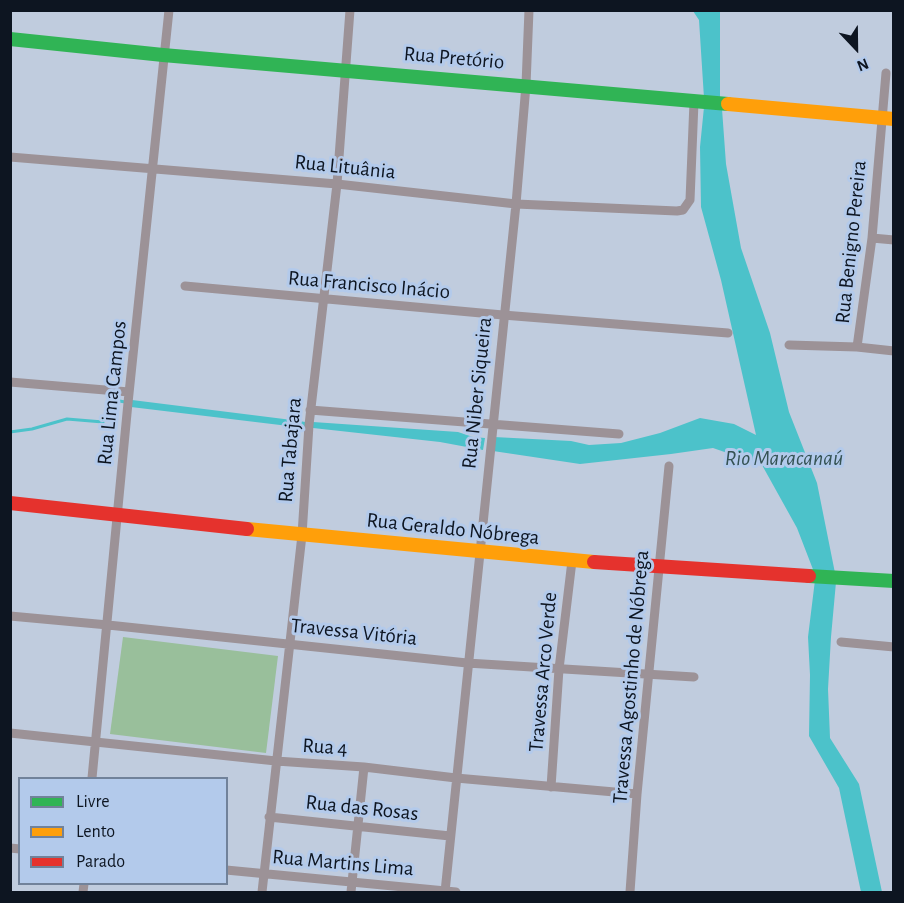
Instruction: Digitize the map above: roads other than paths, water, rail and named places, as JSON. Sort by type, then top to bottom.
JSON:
[{"type":"street","name":"Rua Lima Campos","points":[[93,777],[129,392],[169,10]]},
{"type":"street","name":"Rua Tabajara","points":[[262,892],[302,535],[310,410],[337,184],[350,10]]},
{"type":"street","name":"Rua Niber Siqueira","points":[[445,892],[516,204],[526,85],[529,10]]},
{"type":"street","name":"Rua Pretório","points":[[10,39],[163,55],[526,85],[888,119]]},
{"type":"street","name":"Rua Benigno Pereira","points":[[789,345],[857,347],[888,119],[886,74]]},
{"type":"street","name":"Rua Lituânia","points":[[10,157],[337,184],[516,204],[677,212],[683,210],[690,200],[694,102]]},
{"type":"street","points":[[872,238],[894,240]]},
{"type":"street","name":"Rua Francisco Inácio","points":[[185,286],[728,333]]},
{"type":"street","points":[[857,347],[894,351]]},
{"type":"street","points":[[10,382],[129,392]]},
{"type":"street","points":[[310,410],[619,434]]},
{"type":"street","name":"Travessa Agostinho de Nóbrega","points":[[630,892],[637,794],[669,466]]},
{"type":"street","name":"Rua Geraldo Nóbrega","points":[[10,503],[479,553],[659,567],[894,581]]},
{"type":"street","name":"Travessa Arco Verde","points":[[551,787],[559,669],[572,561]]},
{"type":"street","name":"Travessa Vitória","points":[[10,616],[108,624],[467,663],[694,677]]},
{"type":"street","points":[[840,642],[894,647]]},
{"type":"street","name":"Rua 4","points":[[10,733],[276,761],[364,767],[456,778],[637,794]]},
{"type":"street","points":[[351,892],[364,767]]},
{"type":"street","name":"Rua das Rosas","points":[[269,817],[450,836]]},
{"type":"street","name":"Rua Martins Lima","points":[[228,870],[456,892]]},
{"type":"water","points":[[693,11],[720,11],[720,99],[704,98],[699,20]]},
{"type":"water","name":"Rio Maracanaú","points":[[704,107],[722,109],[726,164],[741,248],[770,333],[789,412],[817,483],[835,573],[814,572],[797,528],[762,465],[713,448],[580,464],[493,451],[494,437],[571,441],[589,445],[621,443],[660,433],[700,418],[734,424],[756,435],[721,280],[701,207],[700,147]]},
{"type":"water","points":[[132,400],[300,421],[305,422],[305,428],[131,407]]},
{"type":"water","points":[[313,422],[458,432],[485,438],[483,450],[440,442],[313,428]]},
{"type":"water","points":[[815,580],[836,582],[828,689],[830,738],[859,784],[882,892],[861,892],[839,788],[809,736],[808,637]]},
{"type":"waterway","points":[[10,432],[32,429],[67,419],[103,422],[114,400],[125,402]]}]
